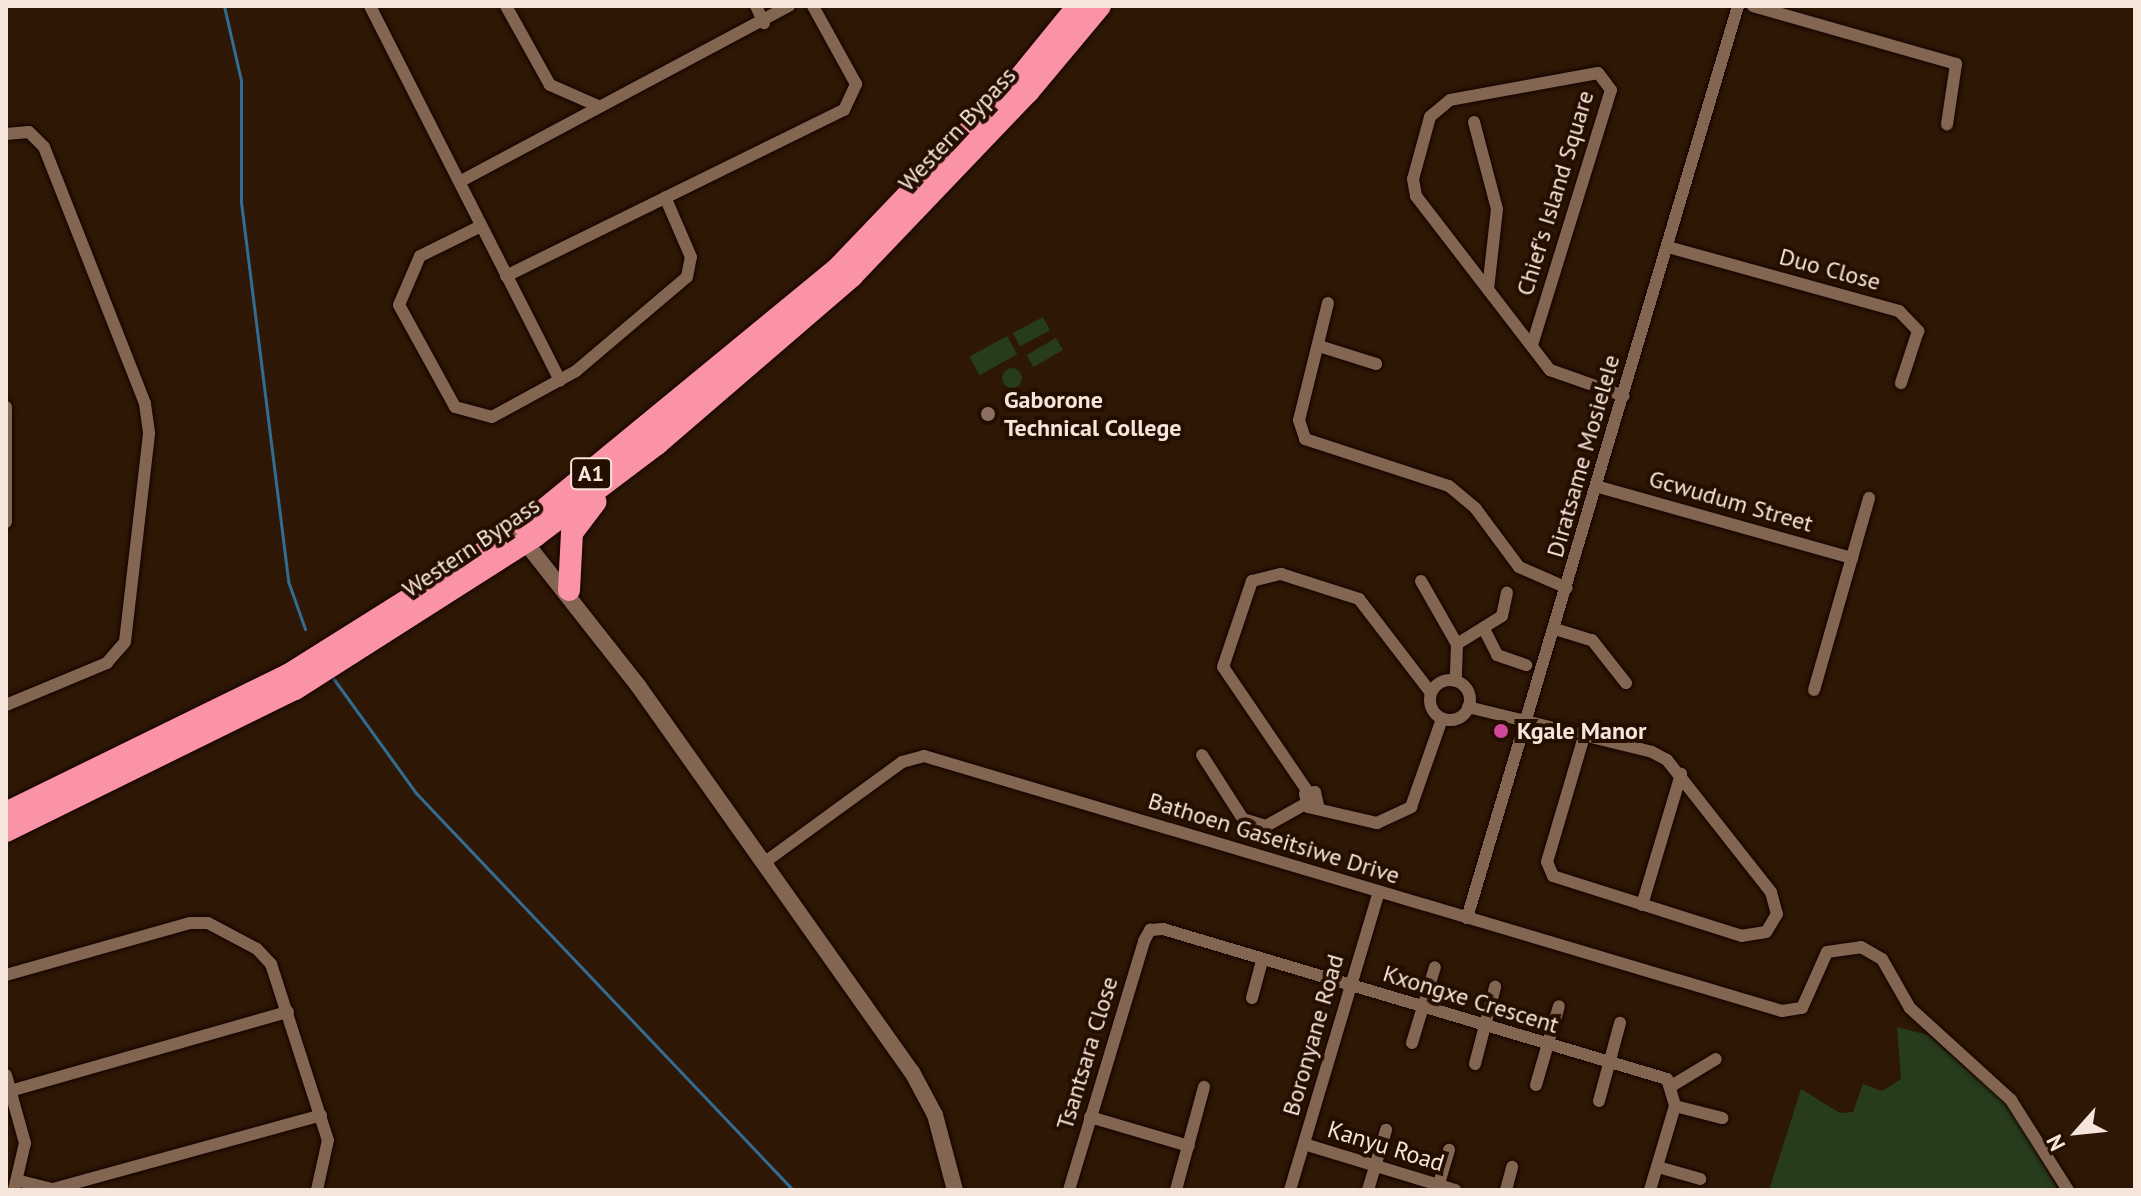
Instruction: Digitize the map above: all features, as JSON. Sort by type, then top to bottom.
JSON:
[{"type":"highway","name":"Western Bypass","points":[[6,813],[288,675],[526,534],[838,268],[1017,81],[1078,6]]},
{"type":"highway","name":"Western Bypass","points":[[6,831],[295,689],[657,444],[852,276],[1028,92],[1100,6]]},
{"type":"highway","points":[[569,590],[568,548],[579,520],[657,444]]},
{"type":"street","points":[[370,6],[560,381]]},
{"type":"street","points":[[506,6],[550,85],[598,106]]},
{"type":"street","points":[[756,6],[764,23]]},
{"type":"street","points":[[461,181],[598,106],[764,23],[789,6]]},
{"type":"street","points":[[506,276],[852,102],[856,84],[813,6]]},
{"type":"street","name":"Diratsame Mosielele","points":[[1467,918],[1599,487],[1738,6]]},
{"type":"street","points":[[1753,6],[1956,64],[1947,124]]},
{"type":"street","name":"Chief's Island Square","points":[[1532,345],[1611,90],[1598,73],[1450,100],[1430,117],[1413,179],[1416,196],[1532,345],[1558,375],[1624,396]]},
{"type":"street","points":[[1474,122],[1497,209],[1488,289]]},
{"type":"street","points":[[6,134],[38,137],[148,418],[125,642],[114,658],[6,705]]},
{"type":"street","points":[[481,226],[420,256],[399,305],[463,411],[492,417],[560,381],[687,277],[691,257],[665,197]]},
{"type":"street","name":"Duo Close","points":[[1668,247],[1899,311],[1918,331],[1901,383]]},
{"type":"street","points":[[1328,303],[1299,420],[1305,439],[1449,486],[1476,509],[1519,567],[1567,588]]},
{"type":"street","points":[[1319,346],[1376,364]]},
{"type":"street","points":[[6,407],[7,513]]},
{"type":"street","name":"Gcwudum Street","points":[[1599,487],[1852,558]]},
{"type":"street","points":[[1814,690],[1869,498]]},
{"type":"street","points":[[526,534],[569,590],[581,613]]},
{"type":"street","points":[[526,534],[765,862],[918,1082],[955,1190]]},
{"type":"street","points":[[1281,574],[1359,599],[1431,693],[1442,719],[1411,807],[1377,823],[1310,800],[1223,667],[1252,581],[1281,574]]},
{"type":"street","points":[[1421,581],[1457,644],[1456,681],[1467,691],[1468,707],[1458,718],[1442,719]]},
{"type":"street","points":[[1457,644],[1502,616],[1507,593]]},
{"type":"street","points":[[1484,629],[1497,655],[1526,665]]},
{"type":"street","points":[[1555,629],[1592,640],[1626,683]]},
{"type":"street","points":[[1431,693],[1456,681]]},
{"type":"street","points":[[1468,707],[1652,752],[1681,774],[1771,892],[1777,914],[1766,932],[1742,936],[1642,905],[1549,870],[1584,736]]},
{"type":"street","points":[[1202,755],[1243,819],[1266,826],[1310,800]]},
{"type":"street","name":"Bathoen Gaseitsiwe Drive","points":[[765,862],[902,762],[924,756],[1798,1013],[1827,952],[1854,945],[1877,954],[1910,1008],[2011,1100],[2068,1190]]},
{"type":"street","points":[[1642,905],[1681,774]]},
{"type":"street","name":"Boronyane Road","points":[[1290,1190],[1379,892]]},
{"type":"street","points":[[6,975],[208,923],[267,957],[321,1115],[329,1159],[317,1190]]},
{"type":"street","name":"Kxongxe Crescent","points":[[1150,930],[1349,985],[1673,1085]]},
{"type":"street","name":"Tsantsara Close","points":[[1069,1190],[1150,930]]},
{"type":"street","points":[[1252,998],[1262,960]]},
{"type":"street","points":[[1412,1043],[1435,967]]},
{"type":"street","points":[[1475,1064],[1495,987]]},
{"type":"street","points":[[1536,1085],[1559,1006]]},
{"type":"street","points":[[10,1091],[288,1012]]},
{"type":"street","points":[[1599,1101],[1620,1023]]},
{"type":"street","points":[[1650,1190],[1675,1106],[1673,1085],[1716,1059]]},
{"type":"street","points":[[6,1075],[25,1143],[17,1185],[53,1189],[321,1115]]},
{"type":"street","points":[[1176,1190],[1204,1087]]},
{"type":"street","points":[[1675,1106],[1722,1118]]},
{"type":"street","points":[[1090,1117],[1189,1146]]},
{"type":"street","points":[[1368,1190],[1386,1130]]},
{"type":"street","name":"Kanyu Road","points":[[1304,1144],[1438,1188],[1455,1190]]},
{"type":"street","points":[[1438,1188],[1449,1150]]},
{"type":"street","points":[[1506,1190],[1512,1167]]},
{"type":"street","points":[[1658,1167],[1700,1179]]},
{"type":"green space","points":[[1043,317],[1050,330],[1020,346],[1013,333]]},
{"type":"green space","points":[[1007,336],[1017,354],[980,375],[969,357]]},
{"type":"green space","points":[[1056,338],[1063,350],[1034,367],[1027,355]]},
{"type":"green space","points":[[1012,368],[1019,371],[1022,378],[1019,385],[1012,388],[1005,385],[1002,378],[1005,371]]},
{"type":"green space","points":[[1897,1027],[1928,1035],[2010,1107],[2058,1190],[1769,1190],[1801,1089],[1840,1113],[1853,1112],[1863,1084],[1882,1091],[1901,1079]]},
{"type":"waterway","points":[[224,6],[241,80],[241,202],[288,581],[305,629]]},
{"type":"waterway","points":[[333,678],[416,793],[793,1190]]},
{"type":"place","name":"Gaborone Technical College","points":[[988,414]]},
{"type":"place","name":"Kgale Manor","points":[[1501,731]]}]
